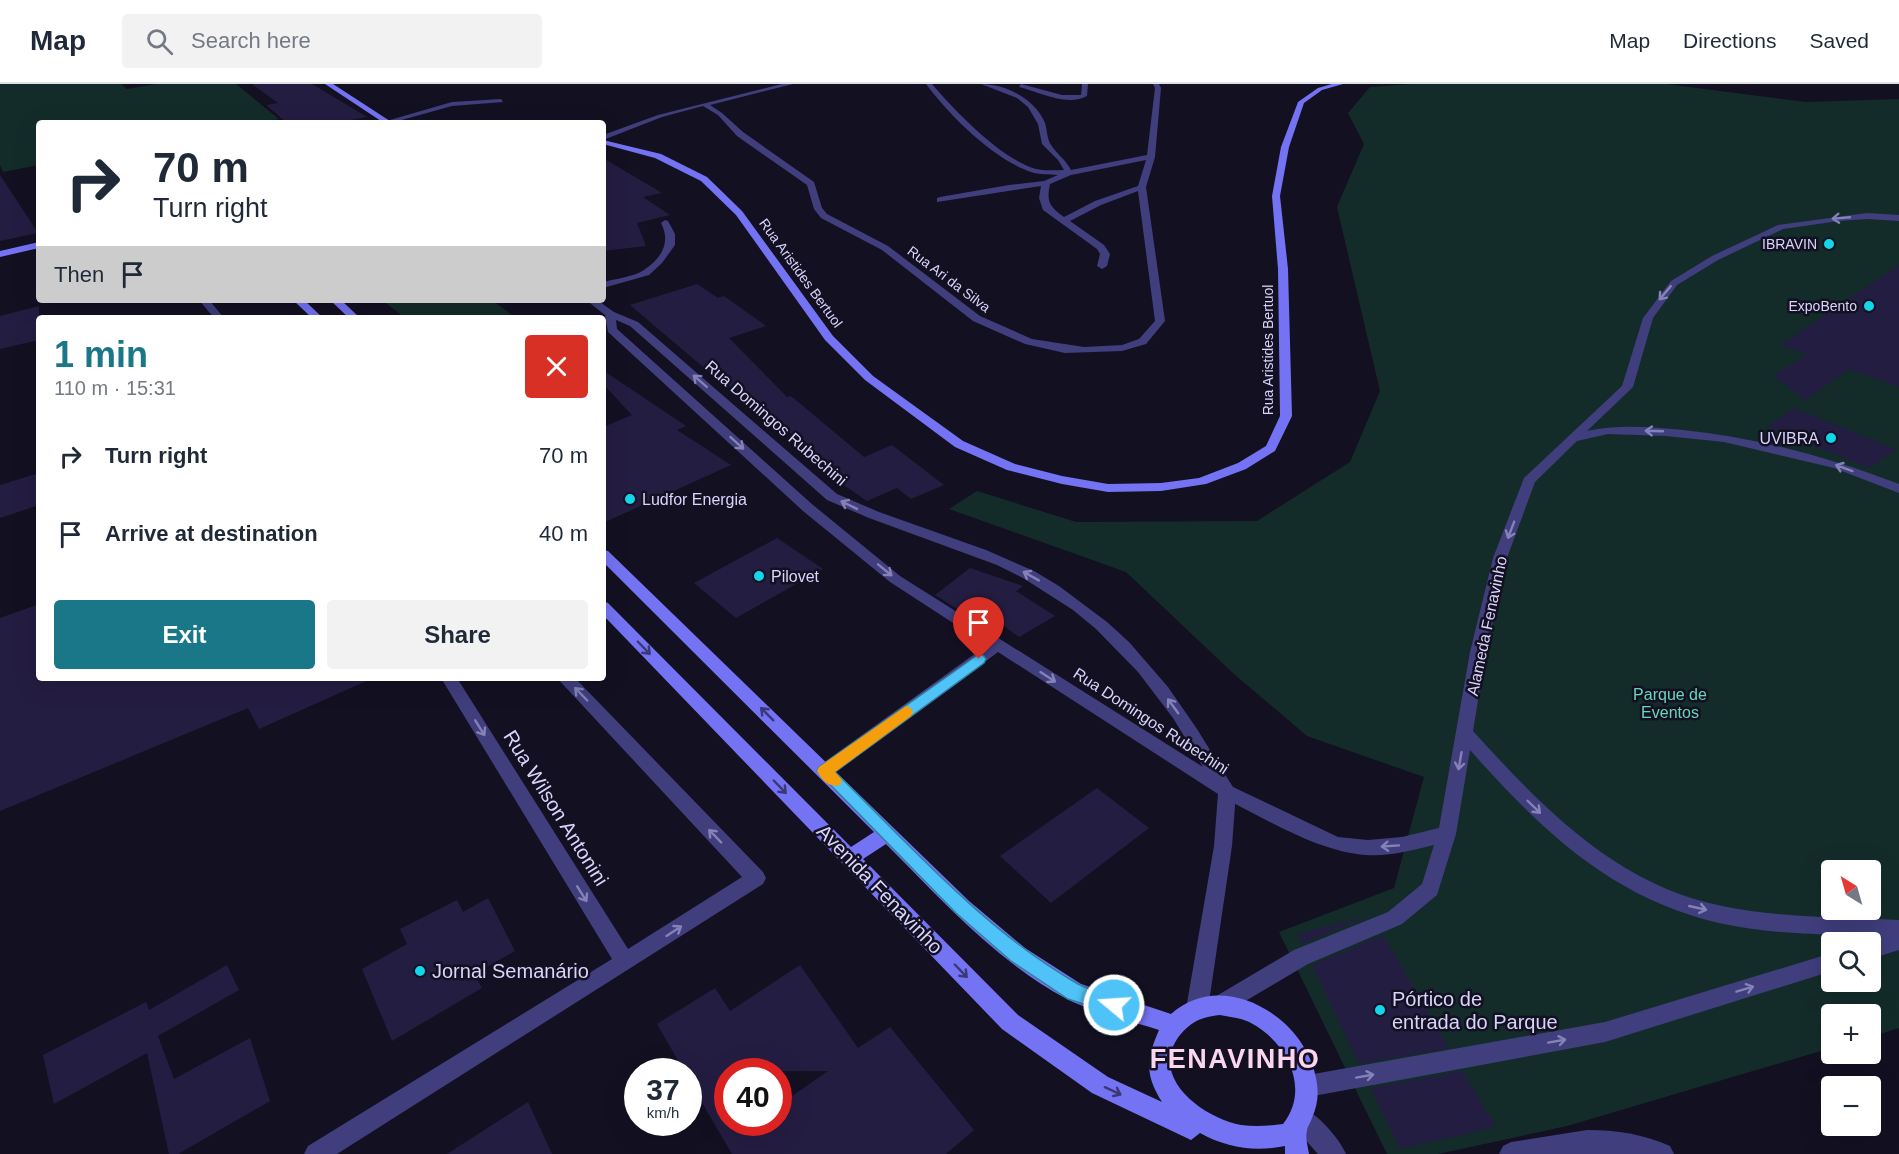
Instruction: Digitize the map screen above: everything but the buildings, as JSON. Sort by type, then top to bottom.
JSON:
[{"type":"main road","points":[[328,84],[385,120]]},
{"type":"main road","name":"Rua Aristides Bertuol","points":[[606,143],[658,156],[704,179],[739,213],[829,338],[869,378],[959,444],[1011,467],[1062,480],[1108,488],[1161,487],[1201,481],[1242,466],[1271,448],[1286,416],[1283,269],[1276,196],[1285,147],[1301,102],[1320,89],[1340,84]]},
{"type":"main road","points":[[0,254],[36,246]]},
{"type":"main road","points":[[301,303],[315,315]]},
{"type":"main road","points":[[338,303],[352,315]]},
{"type":"main road","points":[[607,564],[825,771],[962,907],[1018,955],[1075,992],[1174,1025]]},
{"type":"main road","name":"Avenida Fenavinho","points":[[606,609],[1010,1022],[1100,1085],[1191,1128]]},
{"type":"main road","points":[[850,858],[887,833]]},
{"type":"main road","points":[[1220,1005],[1245,1010],[1268,1021],[1287,1039],[1301,1062],[1308,1086],[1305,1111],[1298,1124],[1279,1142],[1258,1149],[1235,1149],[1211,1145],[1174,1109],[1163,1086],[1159,1064],[1163,1042],[1174,1025],[1197,1009],[1220,1005]]},
{"type":"main road","points":[[1297,1154],[1298,1124]]},
{"type":"street","points":[[606,137],[660,116],[790,84]]},
{"type":"street","points":[[929,84],[952,113],[1008,159],[1034,171],[1069,173]]},
{"type":"street","points":[[984,84],[1022,98],[1041,122],[1046,144],[1061,159],[1069,173]]},
{"type":"street","points":[[1007,92],[1023,85],[1071,99],[1084,96],[1085,84]]},
{"type":"street","name":"Rua Ari da Silva","points":[[704,104],[720,114],[740,134],[811,184],[818,209],[824,216],[892,252],[961,309],[992,328],[1042,347],[1089,351],[1129,348],[1149,339],[1160,321],[1142,187],[1151,157],[1158,88],[1156,84]]},
{"type":"street","points":[[395,120],[452,104],[501,101]]},
{"type":"street","points":[[940,200],[1008,187],[1046,183],[1069,173],[1151,157]]},
{"type":"street","points":[[1046,183],[1043,198],[1046,208],[1101,247],[1105,254],[1102,266]]},
{"type":"street","points":[[1063,221],[1098,203],[1142,187]]},
{"type":"street","name":"Alameda Fenavinho","points":[[1220,1005],[1301,957],[1395,918],[1430,889],[1447,834],[1478,652],[1500,558],[1529,482],[1627,387],[1648,318],[1674,283],[1715,258],[1781,227],[1839,218],[1867,216],[1899,218]]},
{"type":"street","points":[[606,284],[646,273],[659,261],[670,245],[671,234],[664,223]]},
{"type":"street","points":[[206,303],[216,315]]},
{"type":"street","name":"Rua Domingos Rubechini","points":[[595,303],[610,314],[634,324],[832,497],[858,510],[1003,562],[1055,591],[1095,620],[1153,679],[1179,715],[1227,792]]},
{"type":"street","name":"Rua Domingos Rubechini","points":[[610,314],[612,330],[808,508],[895,579],[1227,792]]},
{"type":"street","points":[[1573,438],[1608,430],[1666,432],[1724,438],[1838,465],[1899,489]]},
{"type":"street","points":[[825,771],[998,645]]},
{"type":"street","name":"Rua Wilson Antonini","points":[[451,681],[625,962]]},
{"type":"street","points":[[316,1154],[756,878],[568,681]]},
{"type":"street","points":[[1465,733],[1518,792],[1560,833],[1593,858],[1683,905],[1743,919],[1899,929]]},
{"type":"street","points":[[1197,1009],[1223,846],[1227,792],[1336,844],[1368,848],[1402,845],[1447,834]]},
{"type":"street","points":[[1881,947],[1899,941]]},
{"type":"street","points":[[1308,1086],[1605,1032],[1821,965]]},
{"type":"street","points":[[1298,1124],[1334,1154]]},
{"type":"street","points":[[1511,1154],[1557,1144],[1619,1142],[1662,1154]]},
{"type":"green space","points":[[0,84],[121,84],[127,89],[156,84],[236,84],[279,119],[36,120],[36,166],[3,172],[0,165]]},
{"type":"green space","name":"Parque de Eventos","points":[[1412,84],[1666,84],[1806,102],[1899,99],[1899,1028],[1881,1034],[1881,1004],[1821,1004],[1821,1051],[1567,1126],[1438,1154],[1387,1154],[1279,932],[1394,888],[1424,777],[1307,736],[1234,674],[1126,572],[949,509],[977,491],[1076,522],[1257,521],[1350,462],[1380,391],[1337,207],[1364,144],[1348,113],[1370,87]]},
{"type":"green space","points":[[386,303],[496,303],[512,315],[401,315]]},
{"type":"slow traffic","points":[[834,780],[825,771],[906,712]]},
{"type":"place","name":"IBRAVIN","points":[[1829,244]]},
{"type":"place","name":"ExpoBento","points":[[1869,306]]},
{"type":"place","name":"UVIBRA","points":[[1831,438]]},
{"type":"place","name":"Ludfor Energia","points":[[630,499]]},
{"type":"place","name":"Pilovet","points":[[759,576]]},
{"type":"place","name":"Jornal Semanário","points":[[420,971]]},
{"type":"place","name":"Pórtico de entrada do Parque","points":[[1380,1010]]},
{"type":"district","name":"FENAVINHO","points":[[1235,1059]]},
{"type":"route","points":[[979,659],[825,771],[962,907],[1018,955],[1075,992],[1114,1005]]}]
